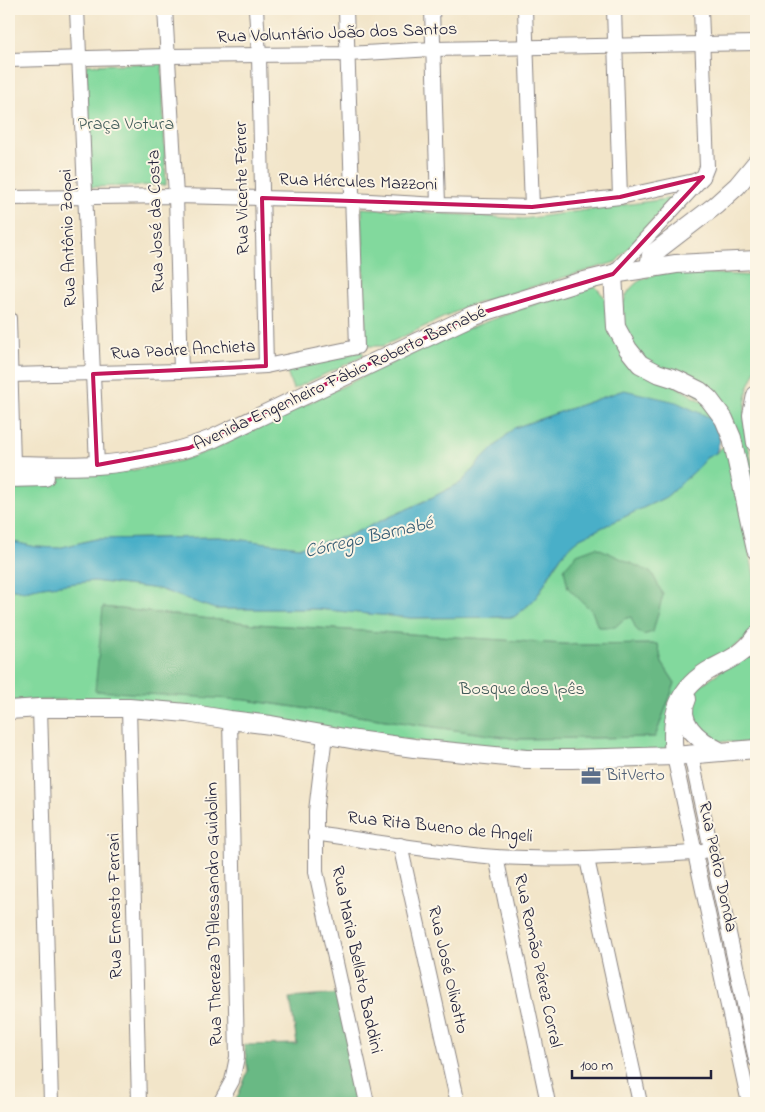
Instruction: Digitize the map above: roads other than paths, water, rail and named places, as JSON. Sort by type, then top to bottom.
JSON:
[{"type":"main road","points":[[616,300],[628,283],[648,268],[651,255],[660,236],[716,205],[737,186],[756,163]]},
{"type":"main road","name":"Avenida Engenheiro Fábio Roberto Barnabé","points":[[10,469],[97,465],[143,459],[189,448],[212,439],[474,315],[576,283],[614,274],[676,264],[756,260]]},
{"type":"main road","points":[[735,261],[752,270],[756,270]]},
{"type":"main road","points":[[614,274],[616,327],[628,350],[640,364],[657,374],[676,379],[700,391],[709,399],[724,419],[732,438],[756,550]]},
{"type":"main road","points":[[756,395],[752,415],[756,443]]},
{"type":"main road","points":[[682,755],[673,732],[674,716],[682,693],[690,684],[712,668],[743,652],[756,636]]},
{"type":"main road","points":[[700,677],[685,703],[684,717],[690,730],[701,742],[721,752]]},
{"type":"main road","points":[[9,710],[130,708],[188,713],[414,748],[526,759],[682,755],[756,749]]},
{"type":"street","name":"Rua Antônio Zoppi","points":[[77,9],[97,465]]},
{"type":"street","name":"Rua José da Costa","points":[[165,9],[176,196],[181,371]]},
{"type":"street","name":"Rua Vicente Férrer","points":[[256,9],[259,56],[266,366]]},
{"type":"street","points":[[346,9],[353,200]]},
{"type":"street","points":[[432,9],[438,206]]},
{"type":"street","points":[[525,9],[532,207]]},
{"type":"street","points":[[614,9],[620,197]]},
{"type":"street","points":[[614,274],[660,236],[703,177],[707,167],[701,9]]},
{"type":"street","name":"Rua Voluntário João dos Santos","points":[[9,60],[348,54],[433,49],[756,43]]},
{"type":"street","name":"Rua Hércules Mazzoni","points":[[9,198],[176,196],[353,200],[438,206],[532,207],[620,197],[694,182],[703,177]]},
{"type":"street","name":"Rua Padre Anchieta","points":[[10,375],[181,371],[266,366],[357,347],[353,200]]},
{"type":"street","points":[[9,318],[10,469]]},
{"type":"street","points":[[40,708],[51,1103]]},
{"type":"street","name":"Rua Ernesto Ferrari","points":[[130,708],[139,1103]]},
{"type":"street","name":"Rua Thereza D'Alessandro Guidolim","points":[[220,1103],[232,1081],[237,1057],[230,720]]},
{"type":"street","name":"Rua Maria Bellato Baddini","points":[[325,735],[314,833],[316,872],[367,1103]]},
{"type":"street","name":"Rua Pedro Donda","points":[[682,755],[710,849],[756,1060]]},
{"type":"street","name":"Rua Pedro Donda","points":[[682,755],[695,853],[750,1103]]},
{"type":"street","name":"Rua Rita Bueno de Angeli","points":[[314,833],[496,857],[586,859],[695,853],[710,849]]},
{"type":"street","name":"Rua José Olivatto","points":[[400,845],[458,1103]]},
{"type":"street","name":"Rua Romão Pérez Corral","points":[[496,857],[548,1103]]},
{"type":"street","points":[[586,859],[640,1103]]},
{"type":"water","name":"Córrego Barnabé","points":[[624,390],[676,402],[715,420],[720,440],[716,453],[706,458],[695,471],[666,497],[580,538],[566,550],[537,596],[514,617],[411,618],[317,609],[215,609],[159,589],[93,581],[24,591],[9,588],[9,541],[36,547],[58,548],[96,539],[219,537],[300,547],[345,537],[462,482],[480,461],[514,428]]},
{"type":"place","name":"BitVerto","points":[[591,776]]},
{"type":"park label","name":"Praça Votura","points":[[126,125]]},
{"type":"park label","name":"Bosque dos Ipês","points":[[522,690]]}]
